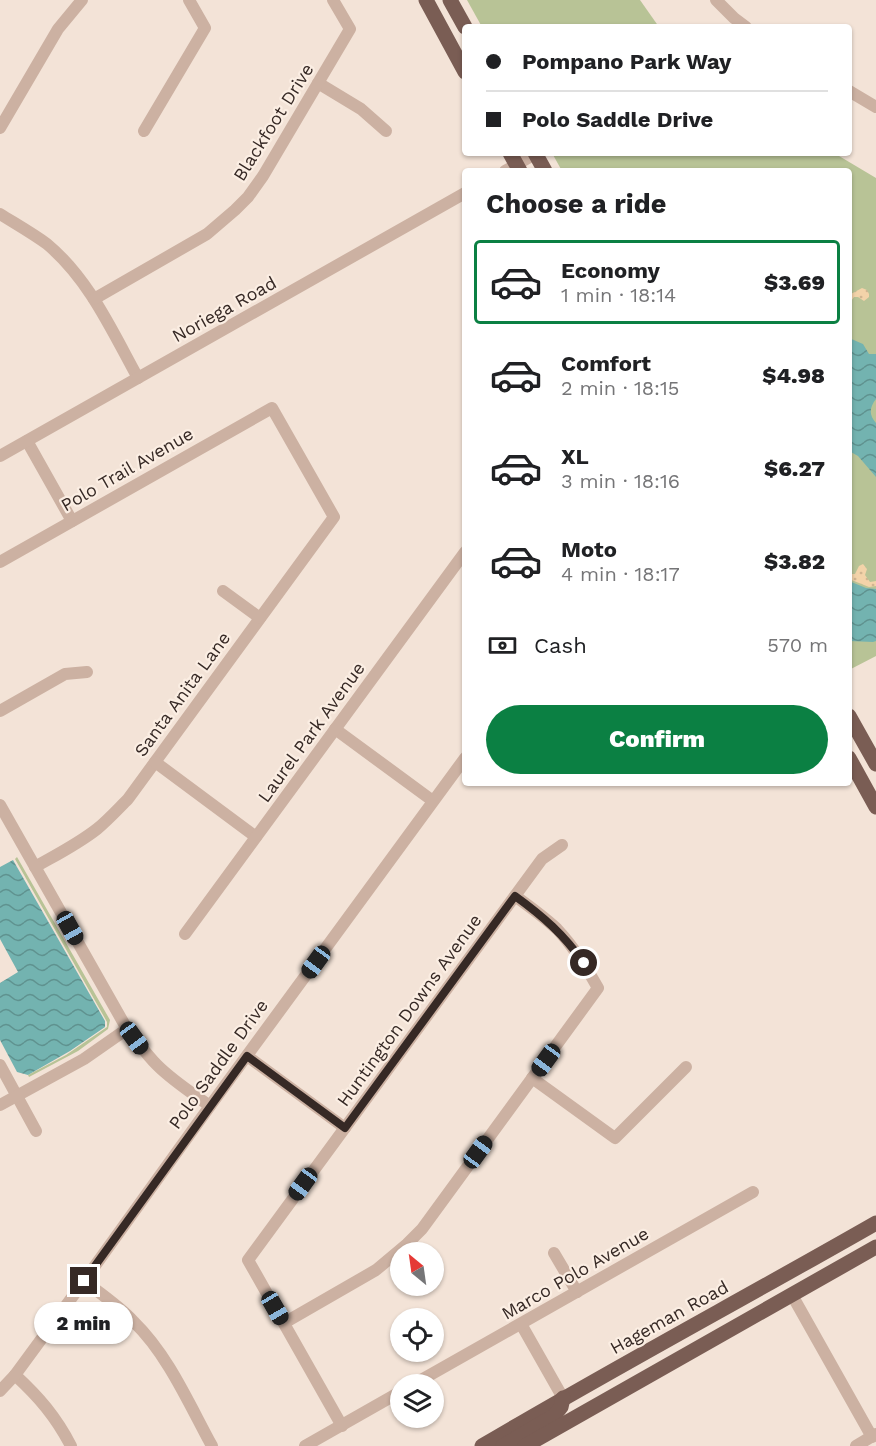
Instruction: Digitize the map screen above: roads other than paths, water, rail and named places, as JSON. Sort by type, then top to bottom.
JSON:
[{"type":"main road","points":[[426,0],[462,66]]},
{"type":"main road","points":[[450,0],[463,24]]},
{"type":"main road","points":[[852,721],[876,764]]},
{"type":"main road","points":[[852,763],[876,807]]},
{"type":"main road","points":[[792,1295],[795,1279],[870,1233],[876,1225]]},
{"type":"main road","name":"Hageman Road","points":[[482,1446],[563,1398],[876,1225]]},
{"type":"main road","points":[[525,1446],[876,1248]]},
{"type":"main road","points":[[599,1404],[598,1397],[602,1389],[674,1347],[700,1323]]},
{"type":"main road","points":[[503,1446],[554,1416],[561,1407],[563,1398]]},
{"type":"street","points":[[0,128],[58,29],[82,0]]},
{"type":"street","points":[[144,131],[205,28],[189,0]]},
{"type":"street","name":"Blackfoot Drive","points":[[94,299],[207,234],[248,197],[263,176],[350,29],[333,0]]},
{"type":"street","points":[[716,0],[742,24]]},
{"type":"street","points":[[318,83],[362,109],[386,131]]},
{"type":"street","points":[[852,93],[876,107]]},
{"type":"street","points":[[512,165],[529,156]]},
{"type":"street","name":"Noriega Road","points":[[0,456],[462,195]]},
{"type":"street","points":[[0,214],[46,244],[80,278],[138,378]]},
{"type":"street","name":"Santa Anita Lane","points":[[35,867],[97,829],[128,799],[334,517],[272,408]]},
{"type":"street","name":"Polo Trail Avenue","points":[[0,562],[272,408]]},
{"type":"street","points":[[27,441],[72,521]]},
{"type":"street","name":"Laurel Park Avenue","points":[[185,934],[462,556]]},
{"type":"street","points":[[223,591],[260,618]]},
{"type":"street","points":[[0,711],[64,674],[87,672]]},
{"type":"street","points":[[335,729],[433,801]]},
{"type":"street","points":[[155,762],[256,837]]},
{"type":"street","name":"Polo Saddle Drive","points":[[0,1391],[15,1375],[462,762]]},
{"type":"street","points":[[0,805],[127,1029],[155,1064],[210,1106]]},
{"type":"street","name":"Huntington Downs Avenue","points":[[284,1323],[248,1260],[542,859],[562,845]]},
{"type":"street","points":[[342,1426],[284,1323],[376,1270],[422,1228],[598,988],[584,963],[556,929],[515,896]]},
{"type":"street","points":[[0,1105],[84,1059],[127,1029]]},
{"type":"street","points":[[247,1056],[345,1128]]},
{"type":"street","points":[[0,1065],[36,1131]]},
{"type":"street","points":[[532,1078],[615,1138],[686,1067]]},
{"type":"street","name":"Marco Polo Avenue","points":[[432,1374],[753,1192]]},
{"type":"street","points":[[554,1254],[577,1292]]},
{"type":"street","points":[[84,1281],[119,1307],[149,1338],[169,1368],[212,1446]]},
{"type":"street","points":[[792,1295],[874,1436],[856,1446]]},
{"type":"street","points":[[521,1324],[563,1398]]},
{"type":"street","points":[[15,1375],[48,1409],[71,1446]]},
{"type":"street","points":[[305,1446],[390,1398]]},
{"type":"water","points":[[852,339],[863,344],[869,354],[876,354],[876,399],[871,411],[876,423],[876,477],[858,456],[852,453]]},
{"type":"water","points":[[852,582],[876,589],[876,641],[852,641]]},
{"type":"water","points":[[13,860],[105,1021],[105,1027],[70,1051],[28,1075],[17,1072],[0,1040],[0,983],[18,972],[0,939],[0,867]]}]
